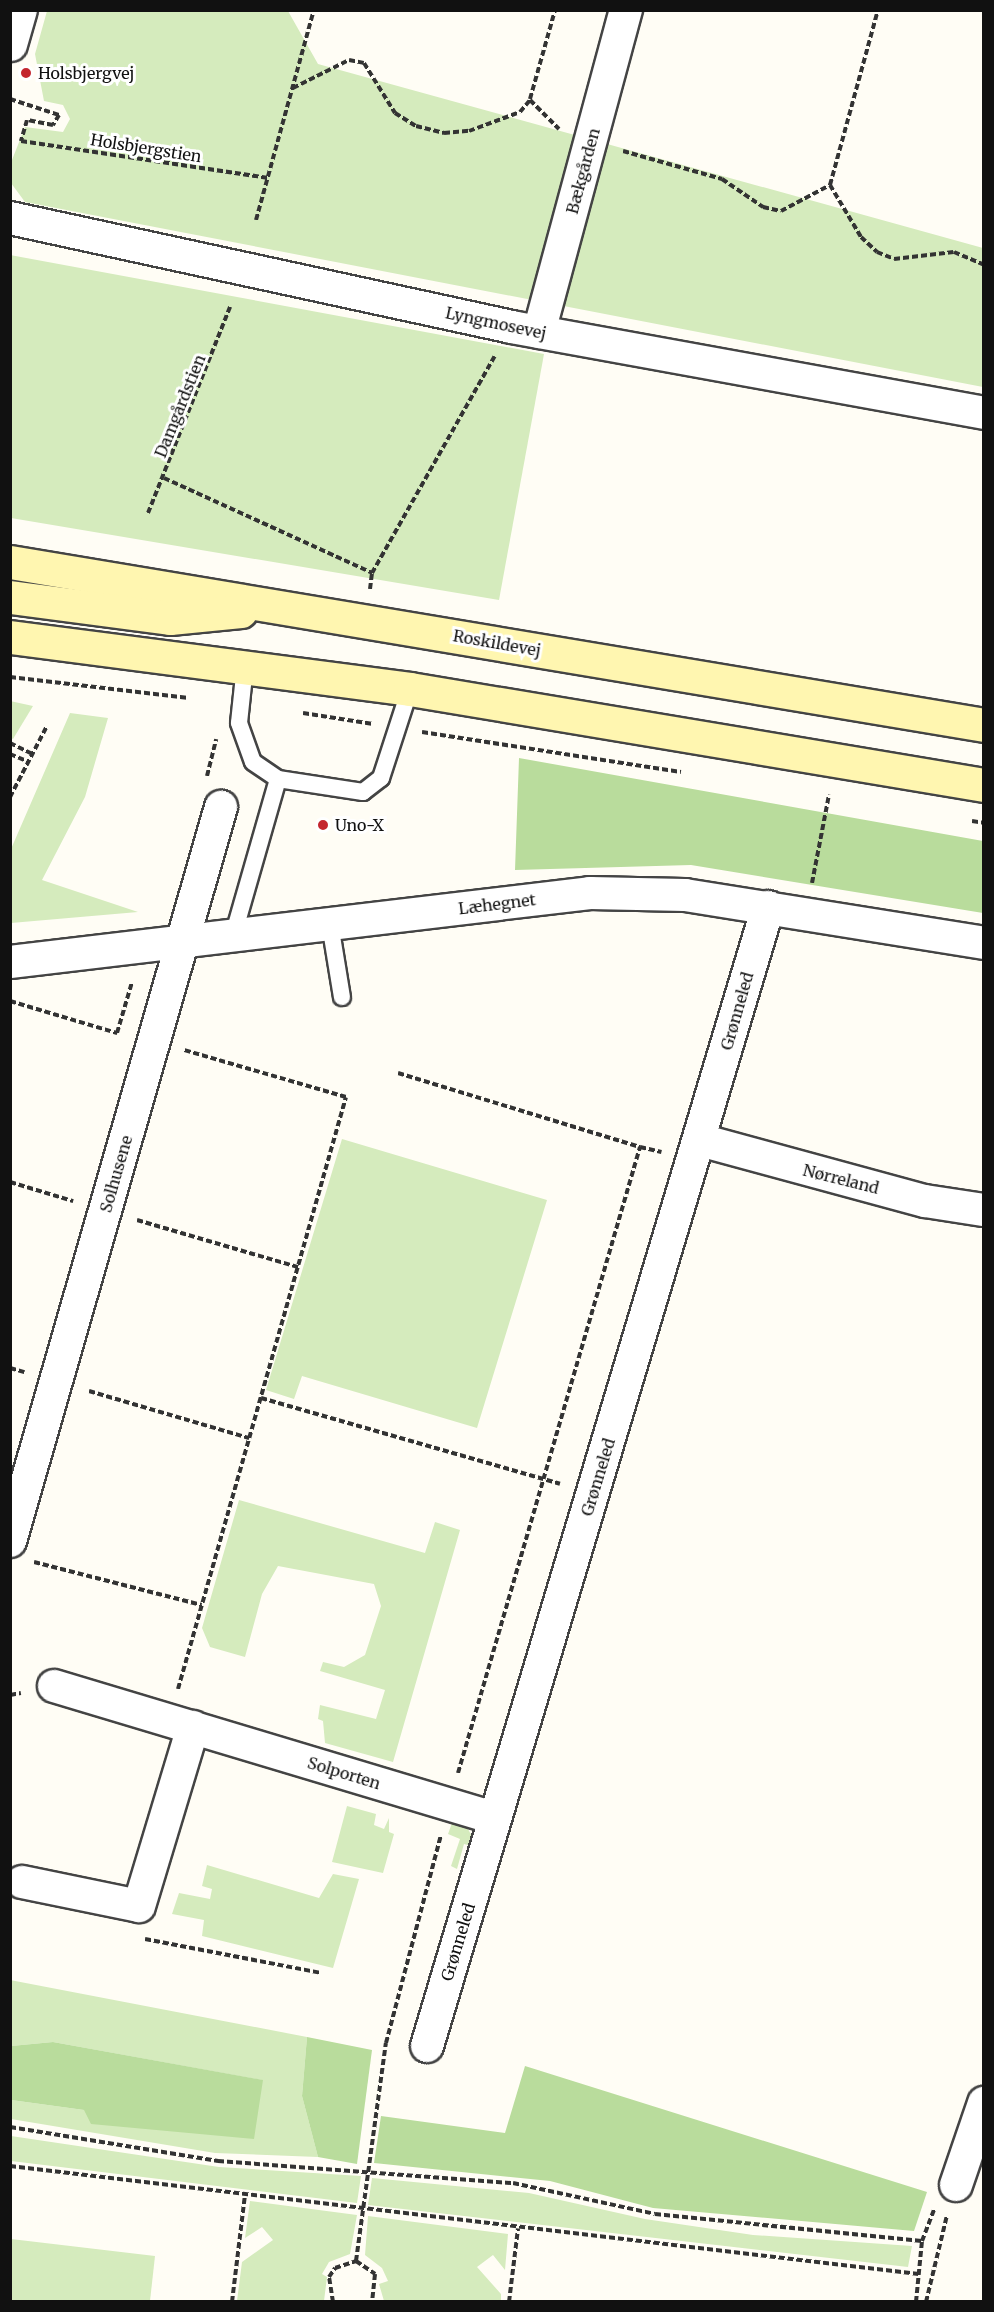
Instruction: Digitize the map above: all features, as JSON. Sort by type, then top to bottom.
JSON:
[{"type":"main road","name":"Roskildevej","points":[[10,562],[284,606],[984,725]]},
{"type":"main road","points":[[10,597],[170,618],[284,606]]},
{"type":"main road","points":[[10,637],[410,689],[984,785]]},
{"type":"street","points":[[10,44],[20,10]]},
{"type":"street","name":"Bækgården","points":[[525,329],[591,142],[626,10]]},
{"type":"street","name":"Lyngmosevej","points":[[10,218],[525,329],[984,413]]},
{"type":"street","name":"Solhusene","points":[[16,1550],[57,1382],[221,807]]},
{"type":"street","name":"Læhegnet","points":[[10,962],[182,945],[233,936],[590,893],[685,895],[984,943]]},
{"type":"street","name":"Grønneled","points":[[427,2046],[768,907]]},
{"type":"street","name":"Nørreland","points":[[696,1150],[925,1201],[984,1210]]},
{"type":"street","name":"Solporten","points":[[54,1686],[495,1818]]},
{"type":"street","points":[[22,1882],[139,1906],[181,1723]]},
{"type":"street","points":[[956,2185],[984,2103]]},
{"type":"lane","points":[[245,666],[239,723],[245,750],[278,779],[363,792],[381,778],[410,689]]},
{"type":"lane","points":[[233,936],[278,779]]},
{"type":"lane","points":[[330,924],[342,997]]},
{"type":"path","points":[[256,220],[314,10]]},
{"type":"path","points":[[293,88],[349,60],[364,63],[395,113],[444,133],[495,125],[520,112],[530,99],[555,10]]},
{"type":"path","points":[[878,10],[830,185],[861,237],[877,252],[894,259],[954,252],[984,265]]},
{"type":"path","name":"Holsbjergstien","points":[[10,99],[59,115],[53,124],[27,120],[21,141],[268,178]]},
{"type":"path","points":[[530,99],[550,124],[591,142],[722,179],[763,207],[781,211],[830,185]]},
{"type":"path","name":"Damgårdstien","points":[[148,513],[164,478],[230,307]]},
{"type":"path","points":[[364,620],[372,573],[525,329]]},
{"type":"path","points":[[164,478],[372,573]]},
{"type":"path","points":[[10,677],[241,702]]},
{"type":"path","points":[[297,712],[689,773]]},
{"type":"path","points":[[221,807],[204,786],[218,732],[239,723]]},
{"type":"path","points":[[10,797],[47,726]]},
{"type":"path","points":[[10,743],[33,753]]},
{"type":"path","points":[[10,754],[28,762]]},
{"type":"path","points":[[817,793],[840,797]]},
{"type":"path","points":[[807,913],[829,795]]},
{"type":"path","points":[[961,819],[984,823]]},
{"type":"path","points":[[10,1001],[117,1033],[142,949]]},
{"type":"path","points":[[155,1042],[346,1097],[202,1605],[181,1723]]},
{"type":"path","points":[[398,1073],[640,1147],[696,1150]]},
{"type":"path","points":[[356,2261],[365,2171],[386,2043],[450,1804],[542,1479],[640,1147]]},
{"type":"path","points":[[10,1182],[298,1267]]},
{"type":"path","points":[[57,1382],[249,1438]]},
{"type":"path","points":[[261,1398],[542,1479]]},
{"type":"path","points":[[16,1550],[202,1605]]},
{"type":"path","points":[[132,1937],[321,1973]]},
{"type":"path","points":[[10,2127],[218,2161],[513,2183],[655,2214],[922,2241]]},
{"type":"path","points":[[10,2166],[362,2211],[919,2274]]},
{"type":"path","points":[[916,2301],[922,2241],[941,2190],[956,2185]]},
{"type":"path","points":[[926,2301],[956,2185]]},
{"type":"path","points":[[232,2301],[245,2195]]},
{"type":"path","points":[[510,2301],[518,2229]]},
{"type":"path","points":[[333,2301],[329,2277],[335,2268],[356,2261]]},
{"type":"path","points":[[356,2261],[375,2274],[372,2301]]},
{"type":"green space","points":[[47,11],[288,11],[318,64],[983,248],[983,387],[25,202],[11,183],[10,165],[25,127],[63,132],[70,119],[63,105],[44,101],[35,54]]},
{"type":"green space","points":[[10,255],[544,354],[499,600],[11,518]]},
{"type":"green space","points":[[10,701],[33,706],[13,739],[11,738]]},
{"type":"green space","points":[[70,713],[108,718],[85,797],[42,880],[138,912],[11,923],[11,849]]},
{"type":"green space","points":[[519,758],[983,841],[983,913],[691,865],[515,870]]},
{"type":"green space","points":[[342,1139],[547,1200],[477,1428],[302,1376],[294,1399],[266,1390]]},
{"type":"green space","points":[[239,1500],[425,1553],[435,1522],[460,1530],[393,1762],[325,1743],[323,1721],[318,1719],[320,1705],[376,1719],[385,1690],[320,1671],[323,1662],[344,1667],[365,1655],[381,1606],[374,1584],[278,1566],[262,1594],[245,1657],[210,1647],[202,1628]]},
{"type":"green space","points":[[347,1806],[376,1814],[374,1825],[384,1829],[389,1818],[389,1832],[394,1834],[383,1873],[332,1862]]},
{"type":"green space","points":[[452,1823],[468,1829],[478,1848],[464,1844],[457,1869],[451,1866],[460,1839],[448,1834]]},
{"type":"green space","points":[[207,1865],[319,1898],[333,1874],[359,1879],[333,1968],[202,1936],[204,1920],[172,1914],[179,1893],[210,1899],[212,1889],[202,1886]]},
{"type":"green space","points":[[10,1980],[307,2037],[302,2096],[318,2157],[215,2153],[11,2119],[11,2100],[84,2110],[262,2080],[53,2042],[11,2046]]},
{"type":"green space","points":[[307,2037],[372,2050],[357,2164],[318,2157],[302,2096]]},
{"type":"green space","points":[[53,2042],[263,2080],[254,2139],[91,2124],[84,2110],[11,2100],[11,2046]]},
{"type":"green space","points":[[525,2066],[927,2192],[914,2231],[653,2208],[550,2181],[374,2163],[381,2116],[505,2133]]},
{"type":"green space","points":[[11,2136],[219,2167],[361,2176],[357,2203],[11,2161]]},
{"type":"green space","points":[[372,2178],[529,2193],[645,2219],[753,2235],[912,2246],[908,2267],[368,2205]]},
{"type":"green space","points":[[250,2201],[357,2215],[350,2254],[329,2262],[322,2274],[327,2277],[324,2301],[237,2301],[242,2262],[273,2240],[262,2227],[245,2238]]},
{"type":"green space","points":[[368,2216],[508,2234],[505,2270],[493,2255],[477,2267],[501,2294],[501,2301],[384,2301],[379,2284],[388,2281],[382,2268],[365,2255]]},
{"type":"green space","points":[[11,2239],[155,2256],[150,2301],[11,2301]]},
{"type":"place","name":"Holsbjergvej","points":[[26,73]]},
{"type":"place","name":"Uno-X","points":[[323,825]]}]
